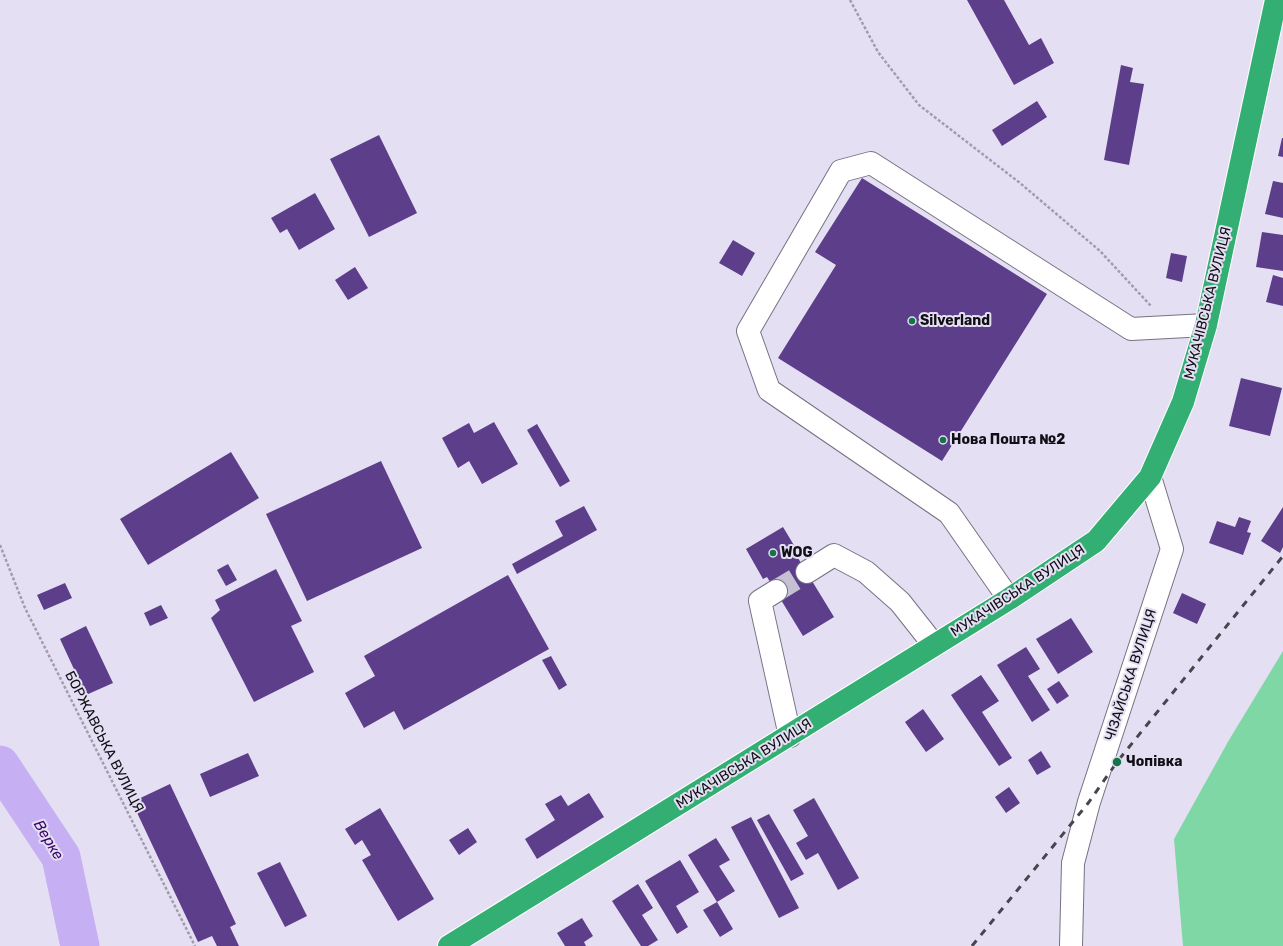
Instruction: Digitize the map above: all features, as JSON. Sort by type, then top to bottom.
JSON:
[{"type":"highway","name":"МУКАЧІВСЬКА ВУЛИЦЯ","points":[[449,946],[1009,599],[1096,541],[1150,476],[1183,402],[1206,325],[1276,0]]},
{"type":"street","points":[[1009,599],[949,513],[769,390],[748,331],[841,171],[871,163],[1130,329],[1206,325]]},
{"type":"street","name":"ЧІЗАЙСЬКА ВУЛИЦЯ","points":[[1071,946],[1073,863],[1089,802],[1172,549],[1150,476]]},
{"type":"street","points":[[807,572],[834,555],[866,572],[900,602],[934,645]]},
{"type":"street","points":[[776,591],[760,600],[790,736]]},
{"type":"path","points":[[850,0],[878,52],[919,105],[1020,183],[1100,251],[1154,310],[1158,327]]},
{"type":"path","name":"БОРЖАВСЬКА ВУЛИЦЯ","points":[[0,545],[25,608],[195,946]]},
{"type":"green space","points":[[1283,651],[1283,946],[1183,946],[1174,839],[1229,740]]},
{"type":"building","points":[[967,0],[1004,0],[1029,45],[1041,38],[1054,63],[1014,85]]},
{"type":"building","points":[[1121,65],[1133,68],[1130,82],[1144,84],[1129,165],[1104,160]]},
{"type":"building","points":[[1037,101],[1047,117],[1002,146],[992,130]]},
{"type":"building","points":[[379,135],[417,213],[369,237],[330,159]]},
{"type":"building","points":[[1283,138],[1283,157],[1278,156]]},
{"type":"building","points":[[862,178],[1047,294],[942,461],[778,358],[836,265],[815,252]]},
{"type":"building","points":[[1273,181],[1283,183],[1283,218],[1265,214]]},
{"type":"building","points":[[315,193],[335,229],[299,250],[287,229],[280,233],[271,218]]},
{"type":"building","points":[[1262,232],[1283,235],[1283,271],[1256,267]]},
{"type":"building","points":[[733,240],[755,253],[742,276],[719,263]]},
{"type":"building","points":[[1171,253],[1187,256],[1182,282],[1166,278]]},
{"type":"building","points":[[355,267],[368,288],[348,300],[335,280]]},
{"type":"building","points":[[1273,275],[1283,278],[1283,306],[1266,302]]},
{"type":"building","points":[[1241,378],[1282,388],[1270,436],[1229,426]]},
{"type":"building","points":[[494,422],[518,464],[482,484],[469,461],[458,468],[442,438],[469,423],[474,433]]},
{"type":"building","points":[[537,424],[570,481],[560,487],[527,430]]},
{"type":"building","points":[[231,452],[259,498],[148,565],[120,519]]},
{"type":"building","points":[[381,461],[422,548],[307,601],[266,514]]},
{"type":"building","points":[[584,506],[597,530],[517,574],[512,564],[563,536],[555,521]]},
{"type":"building","points":[[1283,507],[1283,547],[1280,553],[1261,541]]},
{"type":"building","points":[[1239,517],[1251,521],[1247,532],[1251,533],[1243,555],[1209,543],[1217,521],[1235,527]]},
{"type":"building","points":[[783,527],[801,557],[798,558],[834,617],[803,636],[767,577],[763,579],[746,549]]},
{"type":"building","points":[[228,564],[237,580],[226,586],[217,570]]},
{"type":"building","points":[[276,569],[302,621],[291,626],[314,672],[254,702],[211,618],[220,610],[215,600]]},
{"type":"building","points":[[508,575],[549,649],[404,730],[394,711],[364,728],[345,693],[375,676],[364,656]]},
{"type":"building","points":[[65,583],[72,598],[44,610],[37,595]]},
{"type":"building","points":[[1182,593],[1206,604],[1197,624],[1173,613]]},
{"type":"building","points":[[161,605],[168,618],[150,626],[144,613]]},
{"type":"building","points":[[1071,618],[1093,652],[1058,674],[1036,639]]},
{"type":"building","points":[[86,626],[113,683],[86,695],[60,639]]},
{"type":"building","points":[[1026,647],[1040,669],[1028,676],[1050,710],[1032,722],[997,665]]},
{"type":"building","points":[[551,656],[567,685],[559,690],[542,660]]},
{"type":"building","points":[[981,675],[999,701],[982,712],[1012,758],[999,766],[951,695]]},
{"type":"building","points":[[1059,681],[1069,696],[1057,704],[1047,689]]},
{"type":"building","points":[[923,709],[944,739],[926,752],[905,722]]},
{"type":"building","points":[[1041,751],[1051,767],[1037,775],[1028,760]]},
{"type":"building","points":[[248,753],[259,776],[210,797],[200,774]]},
{"type":"building","points":[[170,784],[236,924],[230,927],[239,946],[217,946],[212,936],[198,942],[132,802]]},
{"type":"building","points":[[1009,787],[1020,803],[1006,813],[995,797]]},
{"type":"building","points":[[589,793],[604,817],[537,859],[525,839],[555,820],[545,804],[561,795],[568,806]]},
{"type":"building","points":[[814,798],[859,878],[838,890],[818,853],[806,860],[796,843],[808,836],[793,810]]},
{"type":"building","points":[[380,808],[434,899],[398,921],[362,860],[371,855],[362,840],[355,845],[345,829]]},
{"type":"building","points":[[769,814],[804,874],[791,881],[757,820]]},
{"type":"building","points":[[751,817],[799,908],[779,918],[731,827]]},
{"type":"building","points":[[468,828],[477,842],[459,855],[449,840]]},
{"type":"building","points":[[716,838],[730,860],[719,866],[735,891],[717,902],[688,855]]},
{"type":"building","points":[[680,860],[699,892],[676,906],[688,927],[677,934],[645,881]]},
{"type":"building","points":[[280,862],[307,916],[285,927],[257,873]]},
{"type":"building","points":[[638,884],[653,908],[642,915],[658,940],[648,946],[641,946],[612,901]]},
{"type":"building","points":[[717,902],[733,929],[720,937],[703,910]]},
{"type":"building","points":[[582,918],[593,936],[584,942],[586,946],[565,946],[557,933]]},
{"type":"waterway","name":"Верке","points":[[0,765],[61,857],[80,946]]},
{"type":"tunnel","points":[[776,591],[807,572]]},
{"type":"railway","points":[[972,946],[1089,802],[1117,762],[1283,556]]},
{"type":"place","name":"Silverland","points":[[912,321]]},
{"type":"place","name":"Нова Пошта №2","points":[[943,440]]},
{"type":"place","name":"WOG","points":[[773,553]]},
{"type":"place","name":"Чопівка","points":[[1117,762]]}]
